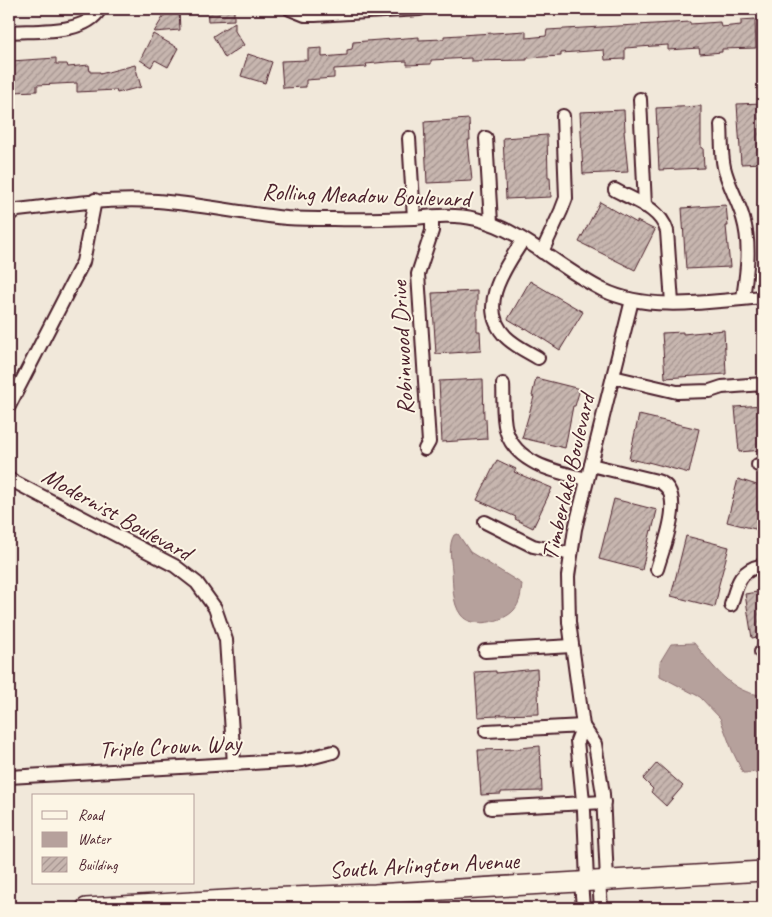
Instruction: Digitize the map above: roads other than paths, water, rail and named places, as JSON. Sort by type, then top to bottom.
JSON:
[{"type":"main road","name":"South Arlington Avenue","points":[[86,908],[263,898],[376,901],[594,881],[763,871]]},
{"type":"street","points":[[290,9],[305,15],[315,15],[420,9]]},
{"type":"street","points":[[9,32],[74,28],[97,13]]},
{"type":"street","points":[[640,99],[645,206]]},
{"type":"street","points":[[542,252],[561,211],[566,192],[563,116]]},
{"type":"street","points":[[721,125],[724,166],[727,179],[743,219],[747,240],[748,261],[743,298]]},
{"type":"street","points":[[409,138],[414,218]]},
{"type":"street","points":[[486,138],[491,223]]},
{"type":"street","points":[[615,190],[645,206],[659,215],[664,221],[667,231],[672,304]]},
{"type":"street","points":[[9,406],[84,262],[95,200]]},
{"type":"street","name":"Rolling Meadow Boulevard","points":[[9,214],[18,210],[95,200],[155,201],[202,205],[286,218],[338,220],[461,216],[491,223],[523,240],[604,291],[632,300],[672,304],[763,297]]},
{"type":"street","name":"Robinwood Drive","points":[[425,449],[429,442],[418,274],[432,231],[432,216]]},
{"type":"street","points":[[523,240],[504,270],[496,287],[494,310],[498,327],[506,337],[538,358]]},
{"type":"street","name":"Timberlake Boulevard","points":[[583,726],[572,646],[567,588],[574,529],[632,300]]},
{"type":"street","points":[[613,377],[677,392],[710,391],[722,387],[763,384]]},
{"type":"street","points":[[503,384],[505,428],[514,448],[525,457],[548,468],[587,479]]},
{"type":"street","points":[[591,465],[664,483],[669,490],[673,499],[673,509],[657,570]]},
{"type":"street","name":"Modernist Boulevard","points":[[9,479],[175,566],[197,584],[216,608],[226,640],[234,764]]},
{"type":"street","points":[[485,522],[533,546],[571,554]]},
{"type":"street","points":[[732,605],[737,582],[749,569],[763,565]]},
{"type":"street","points":[[485,651],[572,646]]},
{"type":"street","points":[[486,731],[583,726]]},
{"type":"street","points":[[583,726],[595,744],[604,802],[594,881],[583,908]]},
{"type":"street","points":[[583,726],[577,741],[583,803],[594,881],[601,908]]},
{"type":"street","name":"Triple Crown Way","points":[[9,777],[302,760],[333,752]]},
{"type":"street","points":[[490,808],[604,802]]},
{"type":"water","points":[[458,534],[470,552],[522,584],[518,604],[514,610],[503,618],[488,622],[472,622],[461,615],[458,610],[454,599],[450,552],[452,539],[454,535]]},
{"type":"water","points":[[694,643],[716,669],[733,684],[742,690],[763,695],[763,772],[743,773],[720,718],[700,697],[660,676],[660,662],[671,644]]}]
